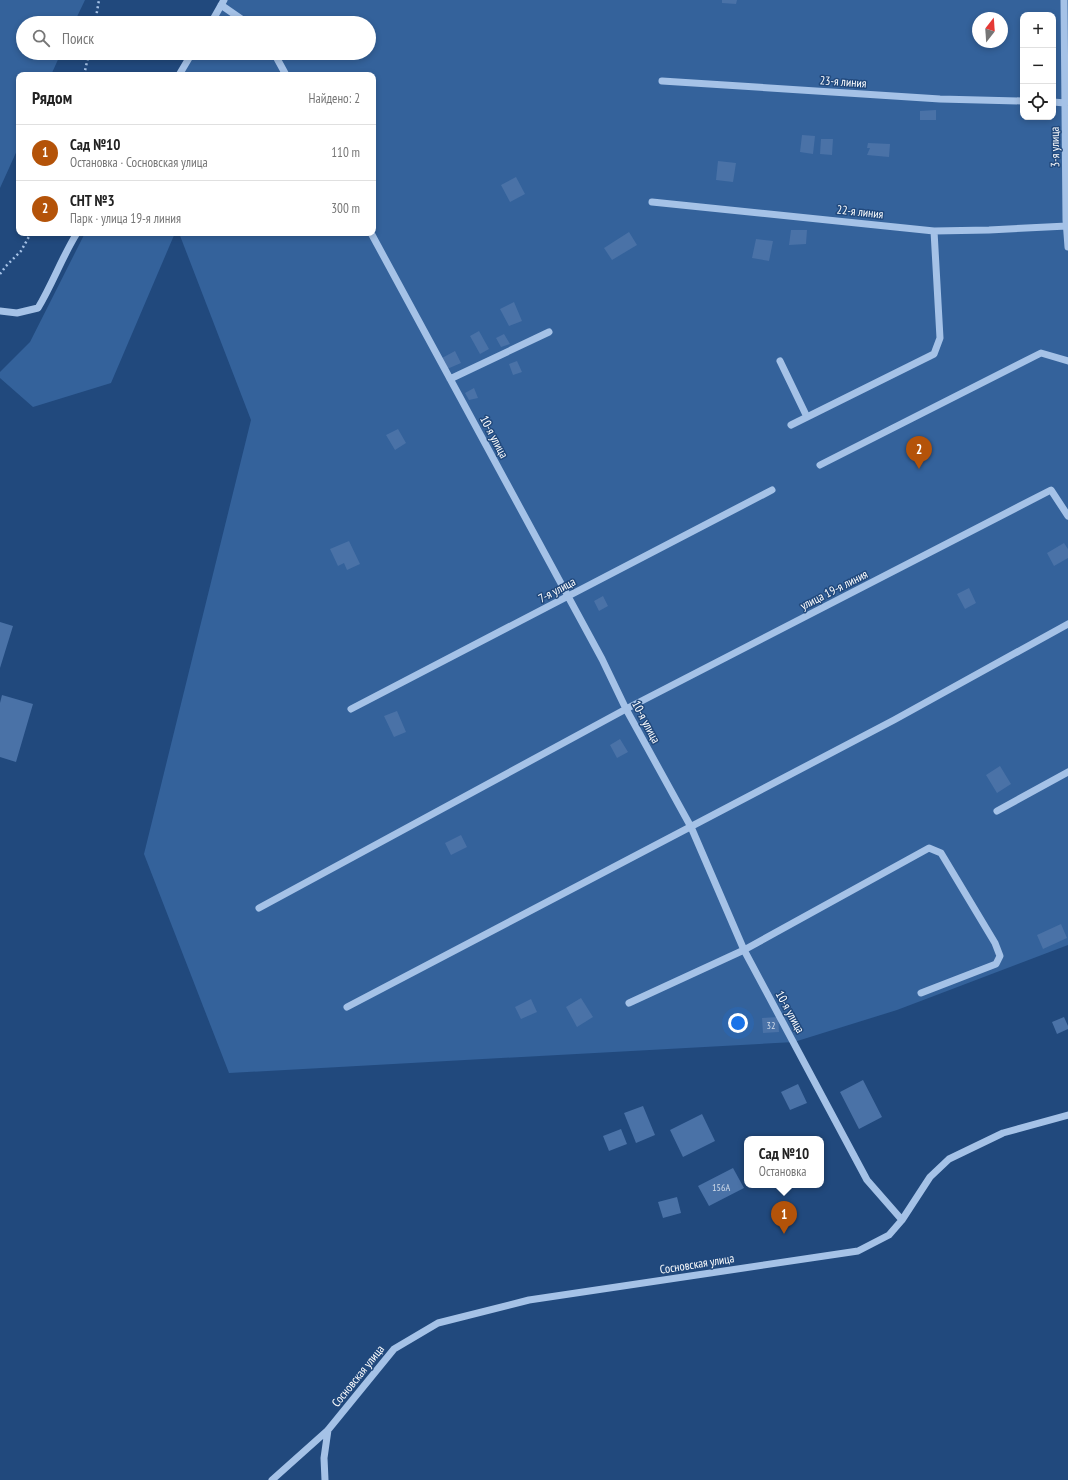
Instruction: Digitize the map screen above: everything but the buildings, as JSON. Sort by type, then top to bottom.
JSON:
[{"type":"street","name":"3-я улица","points":[[1064,0],[1068,246]]},
{"type":"street","points":[[215,16],[222,3],[238,16]]},
{"type":"street","points":[[181,72],[188,60]]},
{"type":"street","points":[[278,60],[284,72]]},
{"type":"street","name":"23-я линия","points":[[662,81],[940,99],[1020,101]]},
{"type":"street","points":[[1056,102],[1065,103]]},
{"type":"street","name":"22-я линия","points":[[652,202],[934,231],[1067,230]]},
{"type":"street","points":[[791,425],[934,354],[940,338],[934,231]]},
{"type":"street","points":[[0,311],[17,313],[38,308],[49,290],[67,249],[76,236]]},
{"type":"street","name":"10-я улица","points":[[373,236],[567,597],[602,659],[626,710],[691,827],[744,950],[868,1180],[902,1220]]},
{"type":"street","points":[[450,379],[548,332]]},
{"type":"street","points":[[820,464],[1041,353],[1068,361]]},
{"type":"street","points":[[780,361],[807,417]]},
{"type":"street","name":"7-я улица","points":[[351,709],[772,490]]},
{"type":"street","name":"улица 19-я линия","points":[[259,908],[626,710],[1051,490],[1068,516]]},
{"type":"street","points":[[347,1006],[894,720],[1068,624]]},
{"type":"street","points":[[997,811],[1068,772]]},
{"type":"street","points":[[629,1003],[744,950],[929,848],[941,853],[995,943],[1000,956],[996,964],[921,993]]},
{"type":"street","name":"Сосновская улица","points":[[272,1480],[328,1430],[394,1349],[438,1323],[528,1300],[858,1251],[888,1235],[902,1220],[930,1177],[949,1160],[1003,1133],[1068,1116]]},
{"type":"street","points":[[325,1480],[324,1458],[328,1430]]},
{"type":"path","points":[[96,16],[99,0]]},
{"type":"path","points":[[85,72],[87,60]]},
{"type":"path","points":[[0,274],[21,251],[29,236]]},
{"type":"shaded area","points":[[0,0],[85,0],[77,16],[16,16],[16,60],[58,60],[52,72],[16,72],[16,153],[0,188]]},
{"type":"shaded area","points":[[224,0],[1068,0],[1068,945],[897,1010],[794,1042],[229,1073],[144,854],[251,420],[180,236],[376,236],[376,72],[180,72],[187,60],[376,60],[376,16],[214,16]]},
{"type":"shaded area","points":[[83,236],[174,236],[111,383],[33,407],[0,378],[0,372],[30,342]]},
{"type":"place","name":"СНТ №3","points":[[919,469]]},
{"type":"place","name":"Сад №10","points":[[784,1234]]}]
